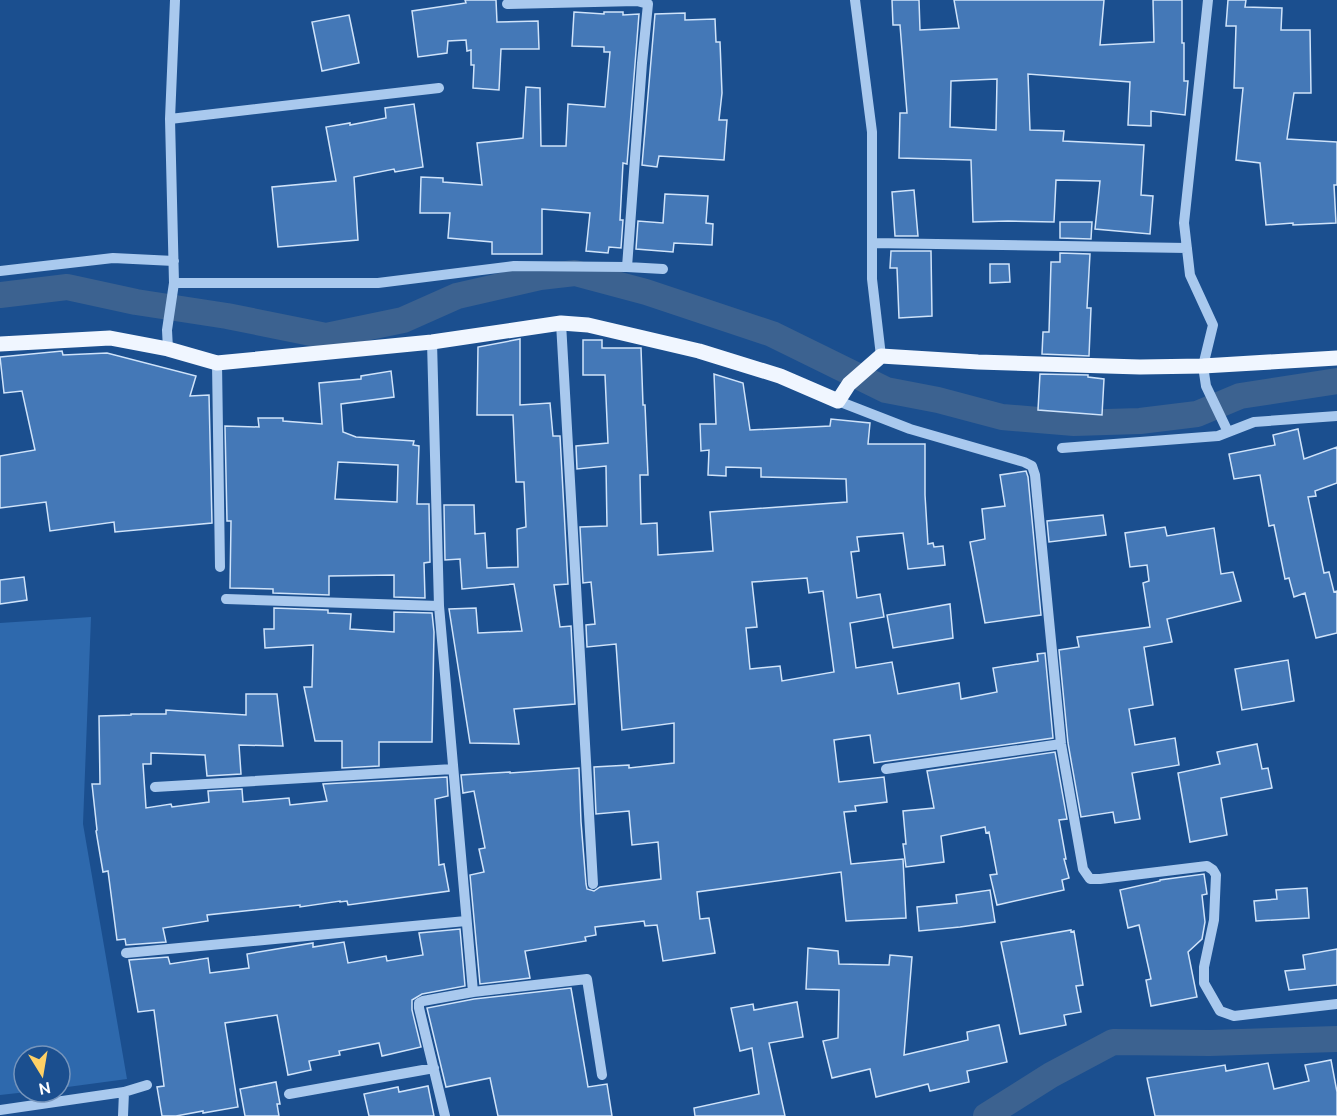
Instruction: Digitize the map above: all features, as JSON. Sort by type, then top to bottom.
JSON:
[{"type":"main road","points":[[0,344],[110,338],[168,349],[217,363],[432,342],[561,323],[588,325],[699,351],[780,376],[838,401],[849,384],[876,361],[1140,367],[1203,366],[1337,358]]},
{"type":"street","points":[[168,349],[167,330],[174,283],[170,119],[175,0]]},
{"type":"street","points":[[855,0],[872,132],[872,279],[876,361]]},
{"type":"street","points":[[1208,0],[1184,222],[1190,276],[1213,325],[1203,366],[1206,386],[1227,432]]},
{"type":"street","points":[[507,4],[638,1],[648,4],[627,267]]},
{"type":"street","points":[[170,119],[439,88]]},
{"type":"street","points":[[872,243],[1187,248]]},
{"type":"street","points":[[0,271],[113,258],[174,261]]},
{"type":"street","points":[[174,283],[378,283],[514,266],[663,269]]},
{"type":"street","points":[[561,323],[593,884]]},
{"type":"street","points":[[432,342],[439,606],[472,993]]},
{"type":"street","points":[[217,363],[220,567]]},
{"type":"street","points":[[838,401],[910,429],[1032,466],[1035,475],[1061,744],[1083,870],[1090,879],[1207,866],[1216,875],[1214,920],[1204,967],[1204,983],[1220,1011],[1234,1016],[1337,1004]]},
{"type":"street","points":[[1062,448],[1218,436],[1254,422],[1337,416]]},
{"type":"street","points":[[226,599],[439,606]]},
{"type":"street","points":[[886,769],[1061,744]]},
{"type":"street","points":[[155,786],[453,769]]},
{"type":"street","points":[[126,953],[466,921]]},
{"type":"street","points":[[445,1116],[419,1008],[419,1003],[423,1001],[586,979],[602,1075]]},
{"type":"street","points":[[289,1094],[434,1068]]},
{"type":"street","points":[[0,1110],[124,1092],[147,1085]]},
{"type":"street","points":[[123,1116],[124,1092]]},
{"type":"shaded area","points":[[91,617],[83,824],[127,1079],[72,1086],[72,1044],[12,1044],[12,1094],[0,1095],[0,623]]},
{"type":"building","points":[[465,0],[496,0],[497,22],[538,21],[539,49],[501,49],[499,90],[473,88],[474,65],[471,65],[471,50],[467,51],[466,40],[448,41],[447,53],[418,57],[412,11],[466,3]]},
{"type":"building","points":[[892,0],[919,0],[920,30],[959,28],[954,0],[1104,0],[1100,45],[1154,42],[1153,0],[1182,0],[1184,81],[1188,81],[1185,115],[1151,111],[1151,126],[1128,125],[1130,82],[1028,74],[1030,130],[1064,131],[1063,141],[1144,145],[1141,195],[1153,196],[1150,234],[1095,229],[1100,181],[1056,180],[1054,222],[973,222],[971,160],[899,158],[900,113],[907,113],[900,25],[893,25]],"holes":[[[997,79],[996,130],[950,127],[951,81]]]},
{"type":"building","points":[[1228,0],[1246,0],[1245,7],[1282,8],[1281,30],[1310,30],[1311,93],[1294,93],[1287,139],[1337,142],[1337,185],[1334,185],[1336,223],[1266,225],[1260,163],[1236,160],[1243,88],[1234,88],[1236,26],[1226,26]]},
{"type":"building","points":[[574,12],[639,14],[627,164],[623,163],[621,248],[609,247],[608,253],[586,251],[590,213],[542,209],[542,254],[492,254],[492,242],[448,238],[450,213],[420,213],[421,177],[443,178],[443,182],[482,185],[477,143],[523,138],[526,87],[540,88],[541,146],[566,146],[568,104],[605,107],[610,52],[604,52],[604,47],[572,46]]},
{"type":"building","points":[[685,13],[685,20],[715,19],[716,42],[720,42],[722,93],[719,120],[727,120],[724,160],[659,156],[657,167],[642,165],[655,14]]},
{"type":"building","points":[[349,15],[359,63],[322,71],[312,22]]},
{"type":"building","points":[[414,104],[423,167],[395,172],[394,169],[354,177],[358,240],[278,247],[272,187],[336,181],[326,127],[386,118],[385,108]]},
{"type":"building","points":[[914,190],[918,236],[895,236],[892,192]]},
{"type":"building","points":[[665,194],[708,196],[706,223],[713,224],[712,245],[674,243],[673,252],[636,249],[638,221],[663,223]]},
{"type":"building","points":[[1060,222],[1092,222],[1091,239],[1060,238]]},
{"type":"building","points":[[891,251],[931,251],[932,316],[899,318],[897,268],[890,268]]},
{"type":"building","points":[[1060,253],[1090,254],[1087,308],[1091,308],[1089,356],[1042,354],[1043,332],[1049,332],[1051,262],[1060,262]]},
{"type":"building","points":[[990,264],[1009,264],[1010,282],[990,283]]},
{"type":"building","points":[[520,339],[520,405],[550,403],[553,436],[560,436],[568,584],[554,585],[560,627],[571,626],[575,704],[514,709],[519,744],[470,743],[449,609],[476,608],[478,633],[522,631],[514,584],[462,589],[460,559],[445,560],[444,505],[474,505],[475,534],[485,533],[487,568],[518,567],[517,529],[526,527],[524,482],[516,482],[513,415],[477,415],[478,347]]},
{"type":"building","points":[[583,340],[602,340],[602,348],[641,348],[648,475],[640,475],[641,524],[657,523],[658,555],[713,551],[710,512],[847,502],[846,479],[761,477],[761,468],[726,467],[726,476],[708,475],[709,450],[701,451],[700,424],[716,424],[714,374],[743,383],[750,430],[830,426],[831,419],[870,423],[868,444],[925,444],[928,544],[933,543],[934,547],[943,546],[945,565],[908,569],[903,533],[857,537],[859,551],[851,552],[857,598],[880,594],[884,617],[850,623],[856,668],[892,662],[898,694],[959,683],[961,699],[997,692],[993,668],[1038,661],[1037,654],[1045,653],[1053,738],[874,763],[870,735],[834,740],[839,782],[884,777],[887,802],[855,806],[856,811],[844,812],[851,864],[903,859],[906,918],[846,921],[841,872],[697,892],[700,919],[709,918],[715,953],[663,961],[657,925],[645,926],[644,921],[595,927],[596,935],[585,937],[586,941],[525,951],[530,978],[480,984],[470,875],[484,872],[479,849],[485,848],[474,791],[463,793],[461,775],[579,768],[587,889],[594,891],[600,887],[661,879],[658,842],[632,845],[629,811],[596,814],[594,767],[629,765],[629,768],[674,763],[674,723],[622,730],[616,644],[587,647],[586,625],[595,624],[591,582],[583,583],[580,527],[607,526],[606,466],[577,469],[576,446],[608,443],[605,375],[583,375]],"holes":[[[807,578],[809,593],[823,591],[834,672],[782,681],[780,666],[750,669],[746,628],[757,627],[752,582]]]},
{"type":"building","points":[[62,351],[63,355],[107,353],[196,376],[190,396],[209,395],[212,523],[115,532],[114,522],[50,531],[46,502],[0,508],[0,456],[35,450],[22,391],[4,393],[0,357]]},
{"type":"building","points":[[391,371],[394,397],[341,404],[343,432],[356,437],[414,441],[413,445],[419,446],[417,504],[429,504],[430,562],[424,563],[425,598],[394,597],[394,575],[329,576],[329,595],[273,593],[273,589],[230,588],[231,521],[227,521],[225,426],[259,427],[258,418],[283,418],[283,421],[322,424],[319,383],[361,379],[361,376]],"holes":[[[338,462],[398,465],[397,502],[335,499]]]},
{"type":"building","points":[[1040,374],[1088,375],[1088,377],[1104,379],[1102,415],[1038,410]]},
{"type":"building","points":[[1298,429],[1304,459],[1337,447],[1337,483],[1315,491],[1316,496],[1308,497],[1324,573],[1329,572],[1334,592],[1337,591],[1337,633],[1316,638],[1305,593],[1294,597],[1289,578],[1285,579],[1274,525],[1269,526],[1260,475],[1234,479],[1229,454],[1275,445],[1273,435]]},
{"type":"building","points":[[1026,471],[1041,615],[985,623],[970,542],[985,539],[982,509],[1005,506],[1000,475]]},
{"type":"building","points":[[1103,515],[1106,535],[1049,542],[1047,521]]},
{"type":"building","points":[[1165,527],[1167,536],[1214,528],[1221,574],[1233,572],[1241,601],[1167,619],[1172,642],[1144,647],[1153,705],[1129,709],[1135,745],[1175,738],[1179,765],[1132,773],[1140,819],[1115,823],[1113,812],[1081,817],[1068,743],[1059,650],[1079,647],[1077,637],[1150,627],[1143,583],[1149,581],[1147,565],[1130,567],[1125,533]]},
{"type":"building","points":[[24,577],[27,600],[0,604],[0,580]]},
{"type":"building","points":[[950,604],[953,638],[893,648],[887,615]]},
{"type":"building","points":[[274,608],[328,610],[328,613],[351,614],[350,629],[394,632],[394,612],[432,613],[434,632],[432,742],[379,742],[379,766],[342,768],[342,741],[315,741],[304,687],[312,687],[313,645],[265,648],[264,629],[274,629]]},
{"type":"building","points":[[1288,660],[1294,701],[1242,710],[1235,669]]},
{"type":"building","points":[[246,694],[277,694],[283,746],[239,745],[241,774],[207,776],[205,755],[151,753],[151,764],[143,764],[146,808],[209,802],[208,791],[242,789],[243,802],[289,798],[290,805],[327,801],[323,784],[447,777],[448,796],[435,799],[439,865],[444,864],[449,891],[348,905],[347,901],[340,901],[207,915],[208,921],[163,928],[166,942],[126,945],[125,939],[117,940],[108,871],[103,872],[96,831],[92,784],[100,784],[99,716],[166,714],[166,710],[246,715]]},
{"type":"building","points":[[1257,744],[1262,769],[1268,768],[1272,788],[1221,798],[1227,835],[1190,842],[1178,773],[1220,764],[1217,752]]},
{"type":"building","points":[[1055,752],[1067,819],[1059,820],[1069,878],[1062,880],[1064,890],[997,905],[990,875],[997,874],[989,832],[986,833],[985,827],[941,836],[944,862],[906,867],[903,811],[934,808],[927,771]]},
{"type":"building","points":[[1204,874],[1207,894],[1202,895],[1205,922],[1202,939],[1188,952],[1197,997],[1151,1006],[1146,980],[1151,979],[1139,925],[1128,928],[1120,890],[1160,880]]},
{"type":"building","points":[[1307,888],[1309,918],[1256,921],[1254,901],[1277,899],[1276,890]]},
{"type":"building","points":[[990,890],[995,922],[919,931],[917,907],[957,903],[956,895]]},
{"type":"building","points":[[460,929],[465,986],[422,994],[412,1000],[412,1010],[421,1047],[382,1056],[379,1043],[339,1051],[340,1055],[309,1061],[311,1070],[288,1075],[277,1015],[225,1023],[238,1107],[203,1113],[203,1111],[162,1116],[157,1087],[164,1086],[154,1010],[138,1012],[129,960],[168,957],[170,964],[208,958],[210,973],[249,968],[247,954],[313,943],[313,947],[344,942],[348,963],[386,956],[387,961],[423,955],[419,933]]},
{"type":"building","points":[[1071,930],[1071,932],[1074,931],[1083,985],[1076,986],[1081,1012],[1064,1015],[1066,1025],[1020,1034],[1001,942]]},
{"type":"building","points":[[808,948],[838,951],[839,964],[889,965],[890,955],[912,957],[904,1055],[968,1040],[967,1032],[999,1025],[1007,1062],[967,1071],[969,1082],[930,1091],[928,1084],[876,1097],[870,1069],[832,1078],[823,1041],[838,1038],[839,990],[806,989]]},
{"type":"building","points":[[1337,949],[1337,985],[1289,990],[1285,971],[1305,969],[1303,955]]},
{"type":"building","points":[[571,988],[588,1087],[607,1084],[612,1116],[498,1116],[490,1078],[446,1087],[427,1008],[474,999]]},
{"type":"building","points":[[797,1002],[803,1037],[769,1043],[785,1116],[695,1116],[694,1108],[759,1094],[752,1048],[740,1051],[731,1008],[753,1004],[754,1010]]},
{"type":"building","points":[[1331,1060],[1337,1092],[1337,1116],[1155,1116],[1147,1078],[1225,1065],[1226,1071],[1268,1063],[1274,1089],[1309,1081],[1305,1065]]},
{"type":"building","points":[[276,1082],[280,1104],[277,1104],[279,1116],[245,1116],[240,1089]]},
{"type":"building","points":[[428,1086],[434,1116],[369,1116],[364,1094],[398,1087],[399,1092]]},
{"type":"waterway","points":[[0,295],[67,287],[136,302],[227,316],[326,336],[403,320],[457,296],[540,277],[575,273],[646,292],[772,334],[886,390],[938,400],[1002,417],[1074,423],[1140,421],[1197,414],[1240,396],[1337,381]]},
{"type":"waterway","points":[[986,1116],[1051,1075],[1113,1042],[1210,1043],[1337,1039]]}]
